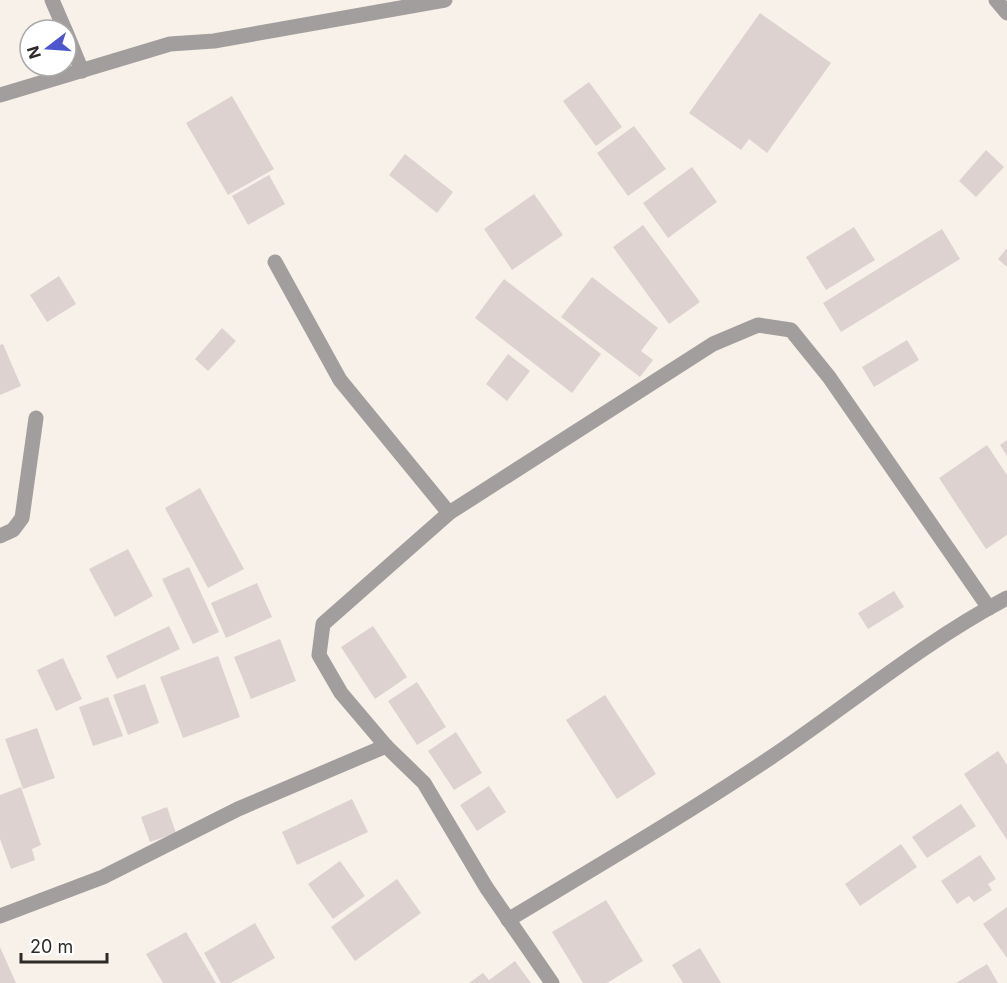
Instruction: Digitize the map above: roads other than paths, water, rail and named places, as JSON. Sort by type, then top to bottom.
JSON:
[{"type":"street","points":[[52,0],[60,18]]},
{"type":"street","points":[[0,95],[170,44],[214,41],[445,0]]},
{"type":"street","points":[[996,0],[1007,13]]},
{"type":"street","points":[[78,62],[82,71]]},
{"type":"street","points":[[274,262],[340,380],[449,513]]},
{"type":"street","points":[[552,983],[460,846],[424,783],[386,746],[341,693],[319,655],[323,624],[449,513],[714,344],[758,325],[791,330],[829,377],[989,608]]},
{"type":"street","points":[[0,536],[13,530],[22,518],[36,418]]},
{"type":"street","points":[[508,920],[771,758],[917,652],[1007,598]]},
{"type":"street","points":[[0,916],[103,877],[238,809],[386,746]]}]
